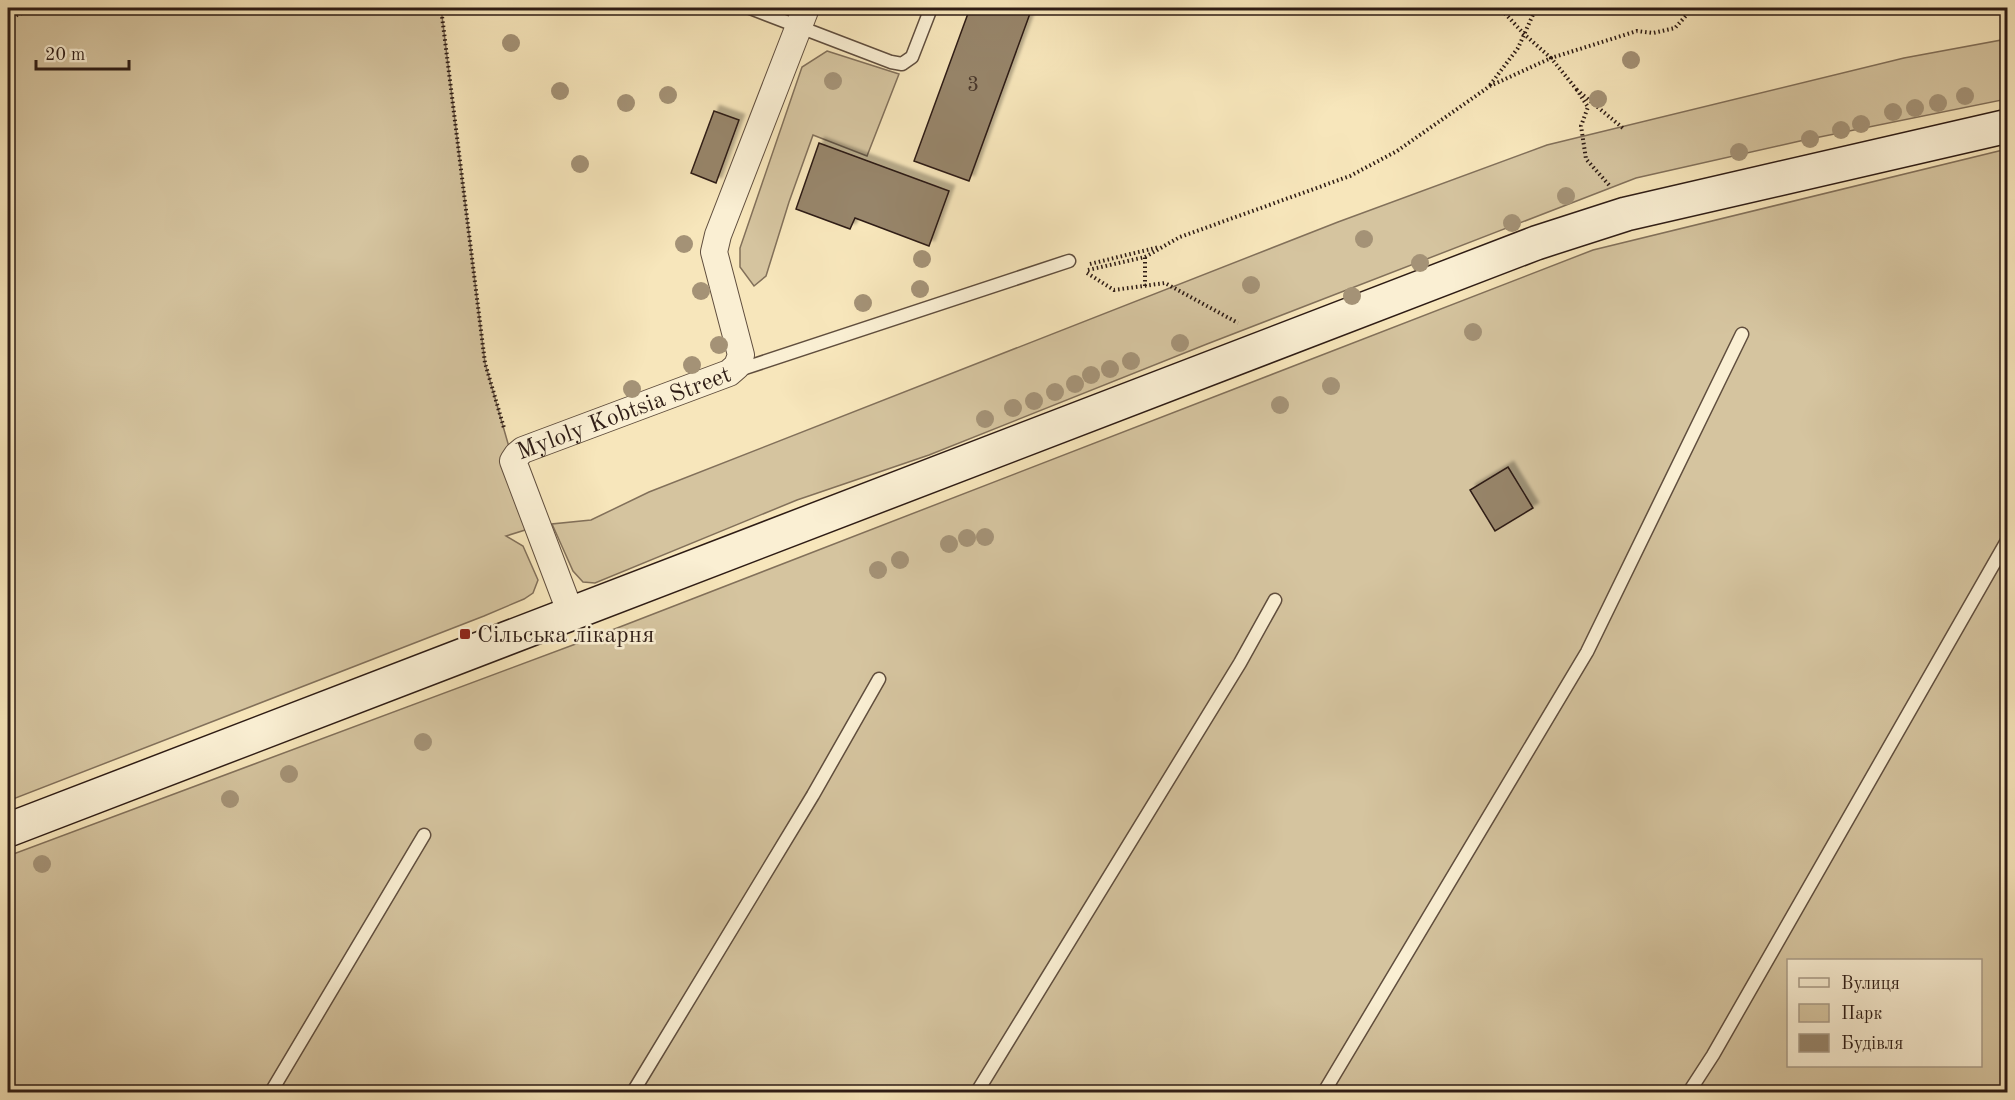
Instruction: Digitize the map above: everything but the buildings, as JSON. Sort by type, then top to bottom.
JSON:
[{"type":"main road","points":[[8,830],[1536,243],[1633,213],[2007,126]]},
{"type":"street","name":"Myloly Kobtsia Street","points":[[571,614],[513,461],[523,450],[729,373],[737,366],[741,355],[714,252],[718,235],[802,16]]},
{"type":"lane","points":[[750,8],[802,16],[891,62],[902,64],[912,57],[931,8]]},
{"type":"lane","points":[[729,373],[1069,261]]},
{"type":"lane","points":[[1324,1092],[1587,652],[1742,334]]},
{"type":"lane","points":[[1689,1092],[1713,1055],[2007,539]]},
{"type":"lane","points":[[977,1092],[1240,663],[1275,600]]},
{"type":"lane","points":[[633,1092],[813,795],[879,679]]},
{"type":"lane","points":[[271,1092],[424,835]]},
{"type":"path","points":[[8,19],[33,8]]},
{"type":"path","points":[[441,8],[485,363],[513,461]]},
{"type":"path","points":[[1500,8],[1551,58],[1577,90],[1588,107],[1581,126],[1586,159],[1633,213]]},
{"type":"path","points":[[1490,86],[1518,48],[1536,8]]},
{"type":"path","points":[[1275,343],[1166,283],[1114,290],[1084,271],[1145,257],[1180,237],[1350,176],[1397,151],[1490,86],[1551,58],[1637,31],[1653,33],[1675,28],[1691,10],[1699,8]]},
{"type":"path","points":[[1577,90],[1624,129]]},
{"type":"path","points":[[1069,261],[1078,267],[1163,246]]},
{"type":"path","points":[[1145,257],[1145,286]]},
{"type":"green space","points":[[8,8],[441,8],[485,363],[513,461],[538,526],[506,536],[523,546],[538,580],[533,593],[524,599],[484,616],[8,801]]},
{"type":"green space","points":[[2007,39],[2007,99],[1800,141],[1636,178],[1207,344],[929,455],[797,500],[595,583],[583,582],[573,571],[552,524],[591,520],[649,492],[1338,222],[1547,145],[1904,58]]},
{"type":"green space","points":[[827,51],[899,74],[867,156],[813,135],[766,276],[754,286],[740,267],[740,248],[802,67]]},
{"type":"green space","points":[[2007,149],[2007,1092],[8,1092],[8,856],[581,642],[1593,250]]},
{"type":"place","name":"Сільська лікарня","points":[[465,634]]}]
